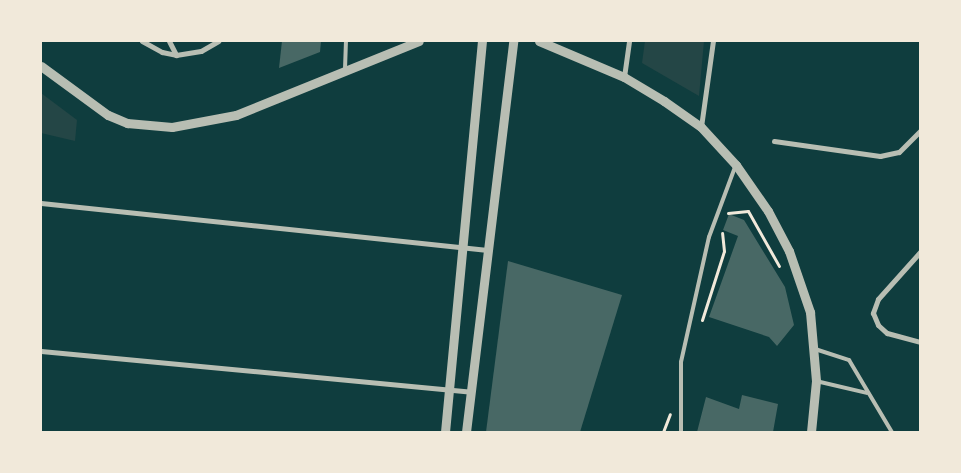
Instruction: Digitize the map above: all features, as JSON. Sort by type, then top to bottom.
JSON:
[{"type":"street","points":[[142,41],[162,52],[176,55],[201,51],[218,41]]},
{"type":"street","points":[[169,41],[176,55]]},
{"type":"street","points":[[41,66],[108,115],[127,123],[150,127],[200,124],[236,115],[419,41]]},
{"type":"street","points":[[445,432],[464,248],[482,41]]},
{"type":"street","points":[[466,432],[513,41]]},
{"type":"street","points":[[539,41],[550,43],[624,77],[701,127],[736,164],[768,211],[789,251],[810,312],[815,348],[816,381],[811,432]]},
{"type":"street","points":[[624,77],[629,41]]},
{"type":"street","points":[[701,127],[713,41]]},
{"type":"street","points":[[774,141],[880,156],[899,152],[920,131]]},
{"type":"street","points":[[41,202],[489,250]]},
{"type":"street","points":[[920,252],[878,299],[873,313],[875,320],[887,333],[920,342]]},
{"type":"street","points":[[41,350],[471,392]]},
{"type":"lane","points":[[345,70],[346,41]]},
{"type":"lane","points":[[681,432],[681,362],[709,237],[736,164]]},
{"type":"lane","points":[[815,348],[849,360],[892,432]]},
{"type":"lane","points":[[816,381],[868,393]]},
{"type":"path","points":[[726,217],[732,210],[748,211],[782,273]]},
{"type":"path","points":[[702,322],[724,251],[723,227]]},
{"type":"path","points":[[663,432],[673,406]]},
{"type":"shaded area","points":[[645,41],[704,41],[699,96],[642,63]]},
{"type":"shaded area","points":[[41,93],[77,120],[75,141],[41,133]]},
{"type":"building","points":[[282,41],[321,41],[320,52],[279,68]]},
{"type":"building","points":[[729,214],[744,220],[785,287],[794,325],[777,346],[769,337],[709,317],[738,236],[723,230]]},
{"type":"building","points":[[508,261],[622,295],[580,432],[486,432]]},
{"type":"building","points":[[742,395],[778,404],[773,432],[697,432],[706,397],[739,409]]}]
